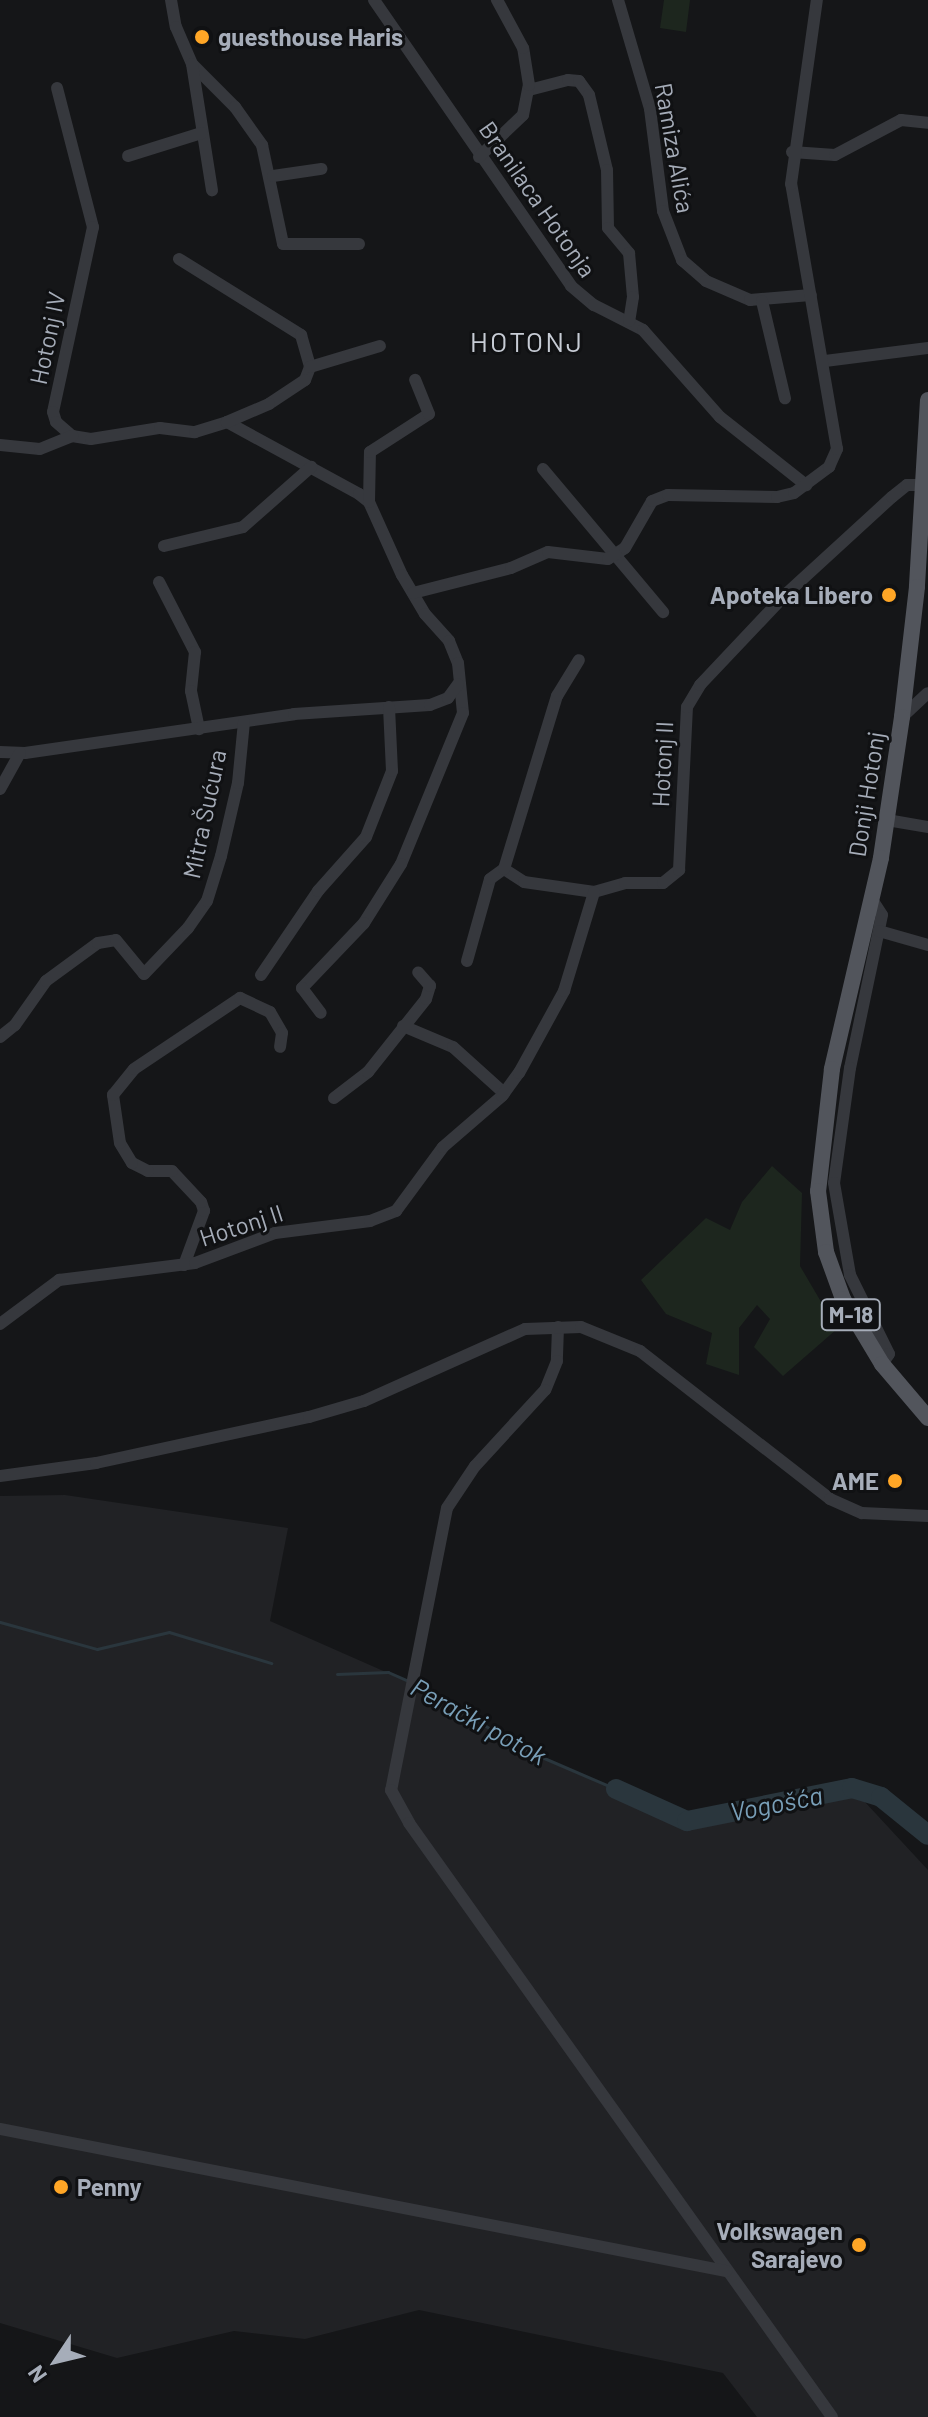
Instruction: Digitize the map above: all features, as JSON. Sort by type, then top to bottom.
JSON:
[{"type":"main road","name":"Donji Hotonj","points":[[882,1364],[834,1278],[818,1191],[832,1069],[887,820],[902,717],[928,400]]},
{"type":"main road","name":"M-18","points":[[882,1364],[928,1418]]},
{"type":"street","points":[[171,0],[176,27],[192,64],[212,190]]},
{"type":"street","name":"Branilaca Hotonja","points":[[374,0],[479,157],[577,292],[629,321],[663,347],[736,433],[806,485]]},
{"type":"street","points":[[479,157],[523,115],[529,90],[523,48],[497,0]]},
{"type":"street","name":"Ramiza Alića","points":[[618,0],[650,109],[663,211],[673,244],[706,281],[762,301],[811,295]]},
{"type":"street","points":[[616,557],[642,512],[668,495],[777,497],[806,485],[829,467],[837,449],[825,361],[793,208],[792,152],[817,0]]},
{"type":"street","points":[[192,64],[249,125],[273,176],[283,244],[359,244]]},
{"type":"street","points":[[529,90],[568,80],[579,81],[589,95],[607,170],[608,228],[629,253],[633,297],[629,321]]},
{"type":"street","name":"Hotonj IV","points":[[57,88],[93,227],[53,412],[61,429],[72,436]]},
{"type":"street","points":[[792,152],[835,155],[901,120],[928,123]]},
{"type":"street","points":[[128,156],[202,133]]},
{"type":"street","points":[[273,176],[321,169]]},
{"type":"street","points":[[0,445],[40,449],[72,436],[106,438],[160,428],[195,432],[227,422],[287,393],[305,380],[310,367],[296,328],[179,259]]},
{"type":"street","points":[[762,301],[785,398]]},
{"type":"street","points":[[310,367],[380,346]]},
{"type":"street","points":[[825,361],[928,348]]},
{"type":"street","points":[[321,1013],[302,988],[364,923],[389,889],[463,713],[458,663],[449,641],[413,593],[369,502],[370,452],[429,414],[415,380]]},
{"type":"street","points":[[227,422],[369,502]]},
{"type":"street","points":[[164,546],[243,527],[311,467]]},
{"type":"street","points":[[543,469],[663,612]]},
{"type":"street","name":"Hotonj II","points":[[504,869],[524,882],[594,892],[625,883],[663,883],[679,870],[687,707],[700,685],[785,595],[892,497],[907,485],[923,485]]},
{"type":"street","points":[[413,593],[511,568],[548,552],[616,557]]},
{"type":"street","points":[[159,582],[195,652],[191,691],[199,729]]},
{"type":"street","points":[[467,961],[490,879],[504,869],[557,696],[579,660]]},
{"type":"street","name":"Mitra Šućura","points":[[0,752],[20,753],[244,722],[439,703],[458,684]]},
{"type":"street","points":[[902,717],[928,693]]},
{"type":"street","points":[[261,975],[318,891],[366,837],[392,771],[389,707]]},
{"type":"street","name":"Mitra Šućura","points":[[0,1037],[15,1025],[46,981],[98,943],[116,940],[144,974],[188,928],[207,901],[221,856],[238,783],[244,722]]},
{"type":"street","points":[[0,789],[20,753]]},
{"type":"street","points":[[887,820],[928,827]]},
{"type":"street","name":"Hotonj II","points":[[0,1324],[59,1280],[184,1265],[275,1233],[386,1217],[404,1203],[443,1147],[504,1093],[564,991],[594,892]]},
{"type":"street","points":[[871,898],[882,915],[850,1068],[834,1183],[850,1275],[889,1354],[882,1364]]},
{"type":"street","points":[[879,931],[928,945]]},
{"type":"street","points":[[334,1098],[368,1072],[430,986],[418,972]]},
{"type":"street","points":[[184,1265],[204,1211],[201,1202],[179,1175],[140,1169],[125,1154],[113,1095],[134,1069],[240,998],[270,1012],[282,1033],[280,1047]]},
{"type":"street","points":[[403,1026],[453,1047],[504,1093]]},
{"type":"street","points":[[558,1327],[557,1361],[545,1390],[475,1466],[447,1508],[391,1773],[399,1808],[590,2072],[726,2271],[832,2417]]},
{"type":"street","points":[[0,1476],[96,1463],[309,1417],[364,1401],[491,1340],[525,1329],[581,1327],[640,1351],[830,1499],[862,1513],[928,1516]]},
{"type":"street","points":[[0,2129],[726,2271]]},
{"type":"shaded area","points":[[664,0],[690,0],[686,32],[660,28]]},
{"type":"shaded area","points":[[772,1166],[802,1193],[800,1266],[837,1329],[783,1376],[754,1347],[770,1319],[757,1305],[739,1328],[739,1375],[706,1364],[712,1333],[666,1314],[641,1280],[706,1218],[730,1230],[742,1202]]},
{"type":"shaded area","points":[[65,1495],[288,1528],[270,1621],[422,1688],[530,1752],[687,1821],[852,1788],[928,1870],[928,2417],[757,2417],[723,2373],[419,2310],[305,2339],[234,2331],[117,2358],[0,2323],[0,1496]]},
{"type":"waterway","name":"Perački potok","points":[[0,1622],[97,1649],[169,1632],[271,1663]]},
{"type":"waterway","name":"Perački potok","points":[[337,1674],[388,1672],[408,1681]]},
{"type":"waterway","name":"Perački potok","points":[[414,1684],[530,1752],[616,1789]]},
{"type":"waterway","name":"Vogošća","points":[[616,1789],[687,1821],[852,1788],[881,1797],[928,1835]]},
{"type":"place","name":"guesthouse Haris","points":[[202,37]]},
{"type":"place","name":"Apoteka Libero","points":[[889,595]]},
{"type":"place","name":"AME","points":[[895,1481]]},
{"type":"place","name":"Penny","points":[[61,2187]]},
{"type":"place","name":"Volkswagen Sarajevo","points":[[859,2245]]},
{"type":"district","name":"HOTONJ","points":[[527,341]]}]
